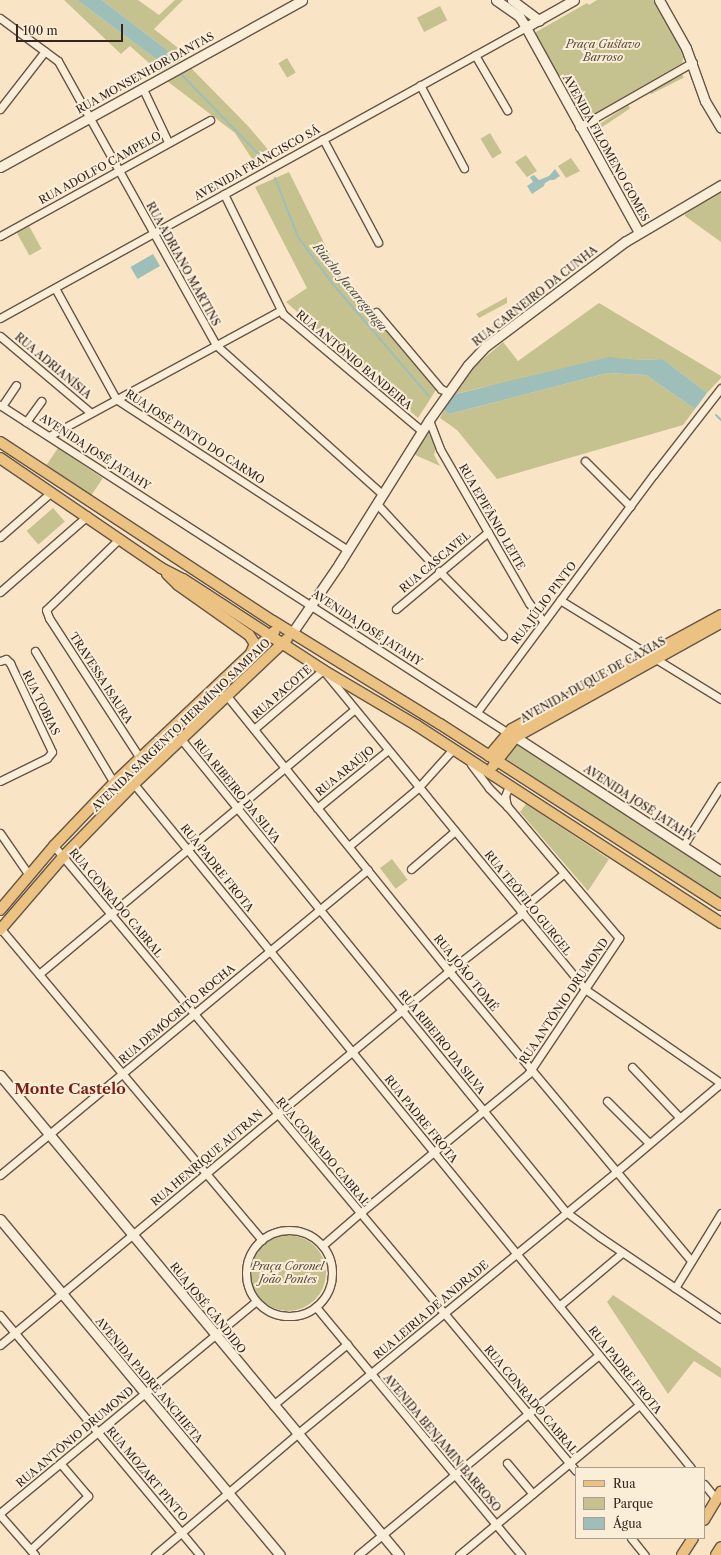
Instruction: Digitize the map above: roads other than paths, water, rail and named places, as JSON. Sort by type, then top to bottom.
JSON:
[{"type":"main road","points":[[0,442],[110,516],[280,626],[400,700],[721,905]]},
{"type":"main road","points":[[0,458],[120,538],[161,568],[178,585],[249,635],[255,644],[251,653]]},
{"type":"main road","points":[[77,510],[85,506],[86,500]]},
{"type":"main road","points":[[102,527],[101,517],[104,515],[110,516]]},
{"type":"main road","points":[[161,568],[183,579],[323,670],[453,749],[721,923]]},
{"type":"main road","name":"AVENIDA DUQUE DE CAXIAS","points":[[488,772],[493,759],[512,735],[653,656],[721,615]]},
{"type":"main road","name":"AVENIDA DUQUE DE CAXIAS","points":[[653,656],[721,624]]},
{"type":"main road","name":"AVENIDA SARGENTO HERMÍNIO SAMPAIO","points":[[0,910],[54,846],[114,783],[280,626]]},
{"type":"main road","name":"AVENIDA SARGENTO HERMÍNIO SAMPAIO","points":[[0,929],[63,857],[134,784],[292,633]]},
{"type":"main road","points":[[394,712],[396,703],[400,700]]},
{"type":"main road","points":[[705,1518],[719,1495]]},
{"type":"main road","points":[[682,1555],[692,1539]]},
{"type":"main road","points":[[716,1555],[721,1547]]},
{"type":"street","name":"RUA MONSENHOR DANTAS","points":[[0,168],[302,0]]},
{"type":"street","name":"AVENIDA FILOMENO GOMES","points":[[496,0],[519,16],[526,27],[579,127],[639,232]]},
{"type":"street","points":[[512,0],[539,20]]},
{"type":"street","points":[[526,27],[574,0]]},
{"type":"street","points":[[660,0],[692,62],[705,101],[721,128]]},
{"type":"street","name":"RUA ADRIANO MARTINS","points":[[1,22],[58,61],[216,345],[382,494]]},
{"type":"street","name":"AVENIDA FRANCISCO SÁ","points":[[0,318],[526,27]]},
{"type":"street","points":[[0,109],[45,51]]},
{"type":"street","points":[[474,55],[507,110]]},
{"type":"street","points":[[579,127],[692,62]]},
{"type":"street","points":[[420,85],[464,168]]},
{"type":"street","points":[[143,89],[168,142]]},
{"type":"street","name":"RUA ADOLFO CAMPELO","points":[[0,236],[210,120]]},
{"type":"street","points":[[323,139],[378,242]]},
{"type":"street","name":"RUA CARNEIRO DA CUNHA","points":[[310,605],[348,550],[382,494],[448,392],[464,369],[486,346],[639,232],[721,185]]},
{"type":"street","name":"RUA ANTÔNIO BANDEIRA","points":[[224,194],[281,310],[286,317],[422,431]]},
{"type":"street","name":"RUA JOSÉ PINTO DO CARMO","points":[[55,288],[116,399],[348,550]]},
{"type":"street","points":[[49,436],[281,310]]},
{"type":"street","points":[[376,312],[441,389],[448,392]]},
{"type":"street","name":"RUA ADRIANÍSIA","points":[[0,336],[91,413]]},
{"type":"street","points":[[1,405],[16,385]]},
{"type":"street","name":"RUA JÚLIO PINTO","points":[[477,712],[628,505],[721,388]]},
{"type":"street","points":[[26,422],[41,401]]},
{"type":"street","name":"AVENIDA JOSÉ JATAHY","points":[[1,405],[721,871]]},
{"type":"street","name":"RUA EPIFÂNIO LEITE","points":[[429,420],[440,449],[529,603],[544,622]]},
{"type":"street","points":[[585,461],[628,505]]},
{"type":"street","points":[[0,537],[50,492]]},
{"type":"street","points":[[377,504],[428,559]]},
{"type":"street","points":[[0,592],[87,516]]},
{"type":"street","name":"RUA CASCAVEL","points":[[396,609],[488,532]]},
{"type":"street","name":"TRAVESSA ISAURA","points":[[120,538],[46,610],[49,618],[140,758]]},
{"type":"street","points":[[439,572],[503,636]]},
{"type":"street","points":[[560,600],[721,699]]},
{"type":"street","name":"AVENIDA SARGENTO HERMÍNIO SAMPAIO","points":[[292,633],[310,605]]},
{"type":"street","points":[[35,651],[114,783]]},
{"type":"street","name":"RUA TOBIAS","points":[[0,660],[6,659],[10,662],[52,752],[47,758],[0,781]]},
{"type":"street","name":"RUA TEÓFILO GURGEL","points":[[323,670],[349,704],[522,911],[585,989],[721,1083]]},
{"type":"street","name":"RUA PACOTE","points":[[254,729],[323,670]]},
{"type":"street","points":[[349,704],[350,697],[357,690]]},
{"type":"street","name":"RUA JOÃO TOMÉ","points":[[227,696],[449,971],[692,1261]]},
{"type":"street","points":[[38,974],[286,769],[354,710]]},
{"type":"street","name":"RUA RIBEIRO DA SILVA","points":[[181,739],[566,1212],[721,1319]]},
{"type":"street","points":[[349,846],[418,788],[453,749]]},
{"type":"street","name":"RUA ARAÚJO","points":[[317,808],[388,751]]},
{"type":"street","points":[[468,759],[489,788],[508,808],[563,874]]},
{"type":"street","name":"RUA PADRE FROTA","points":[[134,784],[690,1467]]},
{"type":"street","points":[[508,808],[504,796],[509,786]]},
{"type":"street","points":[[683,846],[721,786]]},
{"type":"street","points":[[411,869],[455,831]]},
{"type":"street","points":[[0,833],[29,875]]},
{"type":"street","name":"RUA CONRADO CABRAL","points":[[54,846],[575,1471]]},
{"type":"street","name":"RUA DEMÓCRITO ROCHA","points":[[0,1175],[368,870]]},
{"type":"street","name":"RUA HENRIQUE AUTRAN","points":[[0,1345],[277,1113],[353,1052],[401,1010],[522,911],[563,874]]},
{"type":"street","name":"RUA ANTÔNIO DRUMOND","points":[[323,1246],[360,1213],[525,1076],[619,937],[563,874]]},
{"type":"street","points":[[0,929],[262,1240]]},
{"type":"street","points":[[632,1067],[680,1118]]},
{"type":"street","name":"RUA JOSÉ CÂNDIDO","points":[[0,1075],[399,1555]]},
{"type":"street","name":"RUA LEIRIA DE ANDRADE","points":[[155,1555],[298,1434],[616,1172],[721,1083]]},
{"type":"street","points":[[607,1101],[649,1143]]},
{"type":"street","points":[[675,1288],[721,1213]]},
{"type":"street","name":"AVENIDA PADRE ANCHIETA","points":[[0,1219],[144,1394],[280,1555]]},
{"type":"street","points":[[287,1230],[300,1231],[313,1236],[323,1246],[332,1263],[332,1278],[328,1292],[316,1307],[304,1314],[291,1317],[277,1315],[265,1309],[256,1301],[250,1292],[246,1274],[250,1255],[262,1240],[273,1233],[287,1230]]},
{"type":"street","points":[[559,1306],[622,1252]]},
{"type":"street","name":"RUA ANTÔNIO DRUMOND","points":[[0,1514],[256,1301]]},
{"type":"street","name":"AVENIDA BENJAMIN BARROSO","points":[[316,1307],[521,1555]]},
{"type":"street","name":"RUA MOZART PINTO","points":[[0,1315],[200,1555]]},
{"type":"street","points":[[273,1405],[346,1344]]},
{"type":"street","points":[[358,1555],[599,1355]]},
{"type":"street","points":[[459,1555],[639,1405]]},
{"type":"street","points":[[0,1514],[33,1552],[88,1496],[60,1463]]},
{"type":"street","points":[[507,1463],[534,1494]]},
{"type":"street","points":[[705,1485],[719,1495]]},
{"type":"street","points":[[632,1539],[645,1555]]},
{"type":"water","points":[[77,0],[102,0],[167,50],[173,62],[170,64],[156,59]]},
{"type":"water","points":[[555,169],[560,176],[545,183],[544,186],[532,194],[527,186],[533,182],[530,177],[534,175],[539,180],[549,176]]},
{"type":"water","points":[[153,254],[160,266],[137,279],[130,267]]},
{"type":"water","points":[[609,357],[636,360],[663,359],[707,393],[695,409],[646,375],[608,373],[449,414],[444,410],[452,395]]},
{"type":"waterway","name":"Riacho Jacareganga","points":[[181,74],[265,161]]},
{"type":"waterway","name":"Riacho Jacareganga","points":[[275,178],[298,237],[332,283],[429,396]]},
{"type":"waterway","name":"Riacho Jacareganga","points":[[716,415],[721,420]]},
{"type":"district","name":"Monte Castelo","points":[[70,1089]]},
{"type":"park label","name":"Praça Gustavo Barroso","points":[[603,51]]},
{"type":"park label","name":"Praça Coronel João Pontes","points":[[288,1273]]}]
